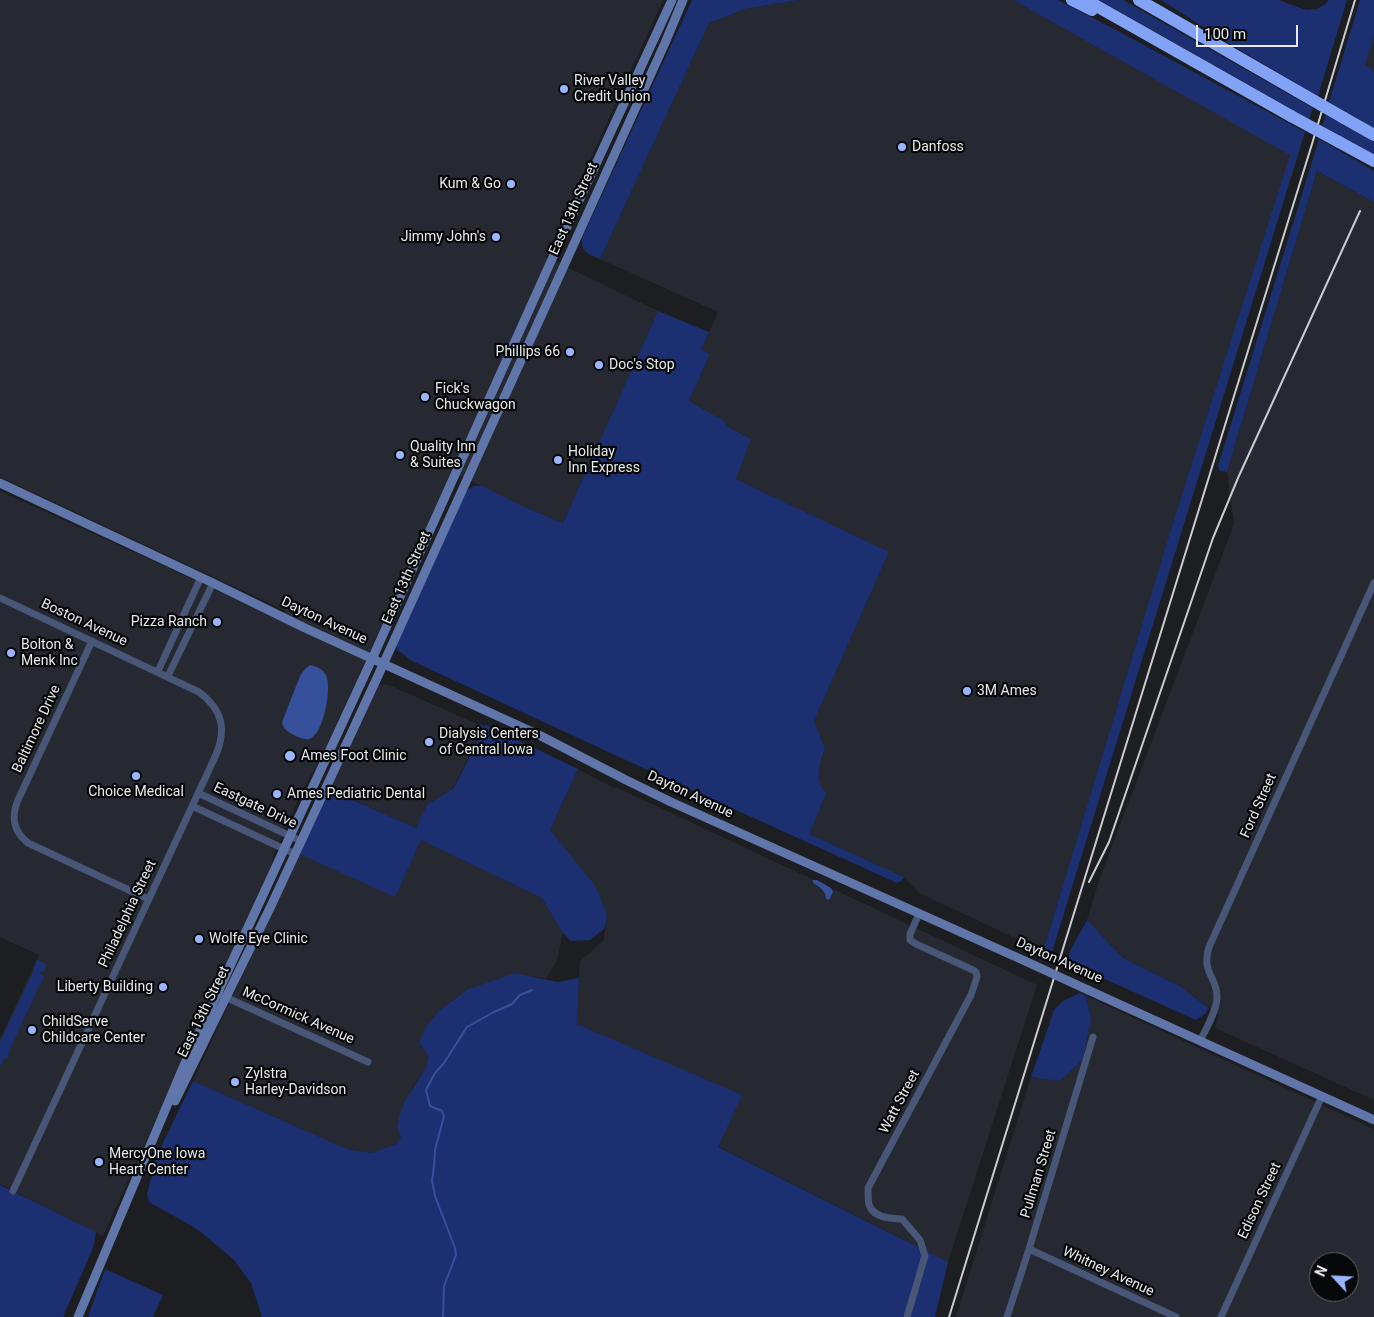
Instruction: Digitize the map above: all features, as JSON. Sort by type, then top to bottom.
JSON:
[{"type":"highway","points":[[1072,0],[1185,56]]},
{"type":"highway","points":[[1086,0],[1290,116],[1374,161]]},
{"type":"highway","points":[[1139,0],[1374,134]]},
{"type":"highway","points":[[1155,0],[1213,41]]},
{"type":"main road","name":"East 13th Street","points":[[78,1317],[144,1161],[189,1074],[284,849],[557,248],[672,0]]},
{"type":"main road","name":"East 13th Street","points":[[222,996],[295,854],[383,664],[683,0]]},
{"type":"main road","name":"Dayton Avenue","points":[[0,483],[383,664],[539,735],[671,802],[1374,1120]]},
{"type":"street","points":[[158,671],[201,577]]},
{"type":"street","points":[[168,676],[213,583]]},
{"type":"street","name":"Ford Street","points":[[1200,1041],[1216,1004],[1217,997],[1217,991],[1206,963],[1209,947],[1374,583]]},
{"type":"street","name":"Boston Avenue","points":[[0,598],[158,671]]},
{"type":"street","name":"Baltimore Drive","points":[[92,641],[18,800],[14,810],[16,829],[28,843],[148,899]]},
{"type":"street","name":"Philadelphia Street","points":[[13,1191],[221,740],[220,718],[213,705],[204,695],[158,671]]},
{"type":"street","name":"Eastgate Drive","points":[[198,793],[301,841]]},
{"type":"street","name":"Eastgate Drive","points":[[192,806],[295,854]]},
{"type":"street","name":"Watt Street","points":[[907,1317],[925,1256],[920,1240],[902,1219],[884,1217],[875,1213],[869,1205],[868,1188],[971,995],[977,976],[973,970],[910,940],[910,934],[920,914]]},
{"type":"street","name":"McCormick Avenue","points":[[222,996],[368,1062]]},
{"type":"street","name":"Pullman Street","points":[[1007,1317],[1093,1037]]},
{"type":"street","name":"Edison Street","points":[[1220,1317],[1322,1096]]},
{"type":"street","name":"Whitney Avenue","points":[[1029,1249],[1176,1317]]},
{"type":"shaded area","points":[[0,0],[663,0],[546,257],[658,311],[563,523],[520,505],[452,472],[321,758],[303,789],[273,855],[272,864],[103,1236],[0,1184],[0,1039],[39,955],[0,937],[0,491],[281,621],[286,611],[0,477]]},
{"type":"shaded area","points":[[692,0],[799,0],[745,9],[709,23],[600,259],[583,249],[583,236]]},
{"type":"shaded area","points":[[799,0],[1013,0],[1291,154],[1170,532],[1043,951],[919,893],[904,877],[808,834],[826,794],[820,786],[818,770],[825,748],[814,721],[889,552],[736,479],[751,439],[728,427],[723,420],[689,401],[710,354],[701,350],[718,312],[600,259],[709,23],[745,9]]},
{"type":"shaded area","points":[[1013,0],[1058,0],[1305,132],[1051,955],[1043,951],[1170,532],[1290,155]]},
{"type":"shaded area","points":[[1099,0],[1123,0],[1313,108],[1309,119]]},
{"type":"shaded area","points":[[1161,0],[1279,0],[1306,10],[1317,9],[1329,0],[1347,0],[1318,96],[1233,46]]},
{"type":"shaded area","points":[[1360,0],[1374,0],[1374,36],[1365,65],[1374,72],[1374,128],[1329,102]]},
{"type":"shaded area","points":[[1374,14],[1374,78],[1357,72]]},
{"type":"shaded area","points":[[1326,115],[1374,142],[1374,154],[1322,126]]},
{"type":"shaded area","points":[[1319,139],[1374,171],[1374,202],[1317,171],[1227,472],[1220,471],[1218,466]]},
{"type":"shaded area","points":[[1317,171],[1374,202],[1374,1100],[1215,1028],[1219,1015],[1178,985],[1123,958],[1087,920],[1100,878],[1234,524],[1227,472]]},
{"type":"shaded area","points":[[658,311],[709,332],[701,350],[710,354],[689,401],[723,420],[728,427],[751,439],[736,479],[889,552],[814,721],[825,748],[819,777],[826,794],[809,834],[904,877],[897,883],[410,660],[397,651],[397,641],[465,491],[474,486],[482,486],[563,523]]},
{"type":"shaded area","points":[[310,665],[319,668],[325,673],[328,689],[323,720],[314,736],[307,739],[288,731],[283,727],[282,722],[300,676]]},
{"type":"shaded area","points":[[378,684],[389,685],[484,727],[453,788],[427,805],[416,828],[330,790]]},
{"type":"shaded area","points":[[481,723],[483,726],[486,725],[578,769],[550,830],[596,887],[607,916],[605,928],[590,940],[571,941],[563,933],[542,898],[421,840],[395,897],[299,854],[330,790],[416,828],[427,805],[454,788],[484,728],[479,725]]},
{"type":"shaded area","points":[[578,769],[614,788],[616,787],[1037,985],[948,1262],[717,1146],[741,1095],[576,1024],[580,961],[604,940],[607,916],[550,830]]},
{"type":"shaded area","points":[[421,840],[542,898],[563,933],[557,960],[546,979],[515,973],[468,989],[441,1009],[426,1068],[413,1087],[399,1116],[398,1128],[401,1137],[396,1144],[372,1153],[347,1149],[193,1081],[299,854],[395,896]]},
{"type":"shaded area","points":[[813,880],[817,880],[831,888],[833,892],[829,900],[826,899],[822,889],[813,883]]},
{"type":"shaded area","points":[[1087,920],[1123,958],[1178,985],[1209,1008],[1205,1014],[1196,1020],[1067,962],[1070,951]]},
{"type":"shaded area","points":[[38,960],[47,965],[45,970],[39,973],[44,976],[7,1059],[4,1058],[0,1067],[0,1042]]},
{"type":"shaded area","points":[[515,973],[557,982],[579,978],[577,1024],[742,1095],[718,1147],[948,1262],[935,1317],[262,1317],[251,1283],[234,1260],[197,1229],[149,1202],[147,1194],[157,1155],[193,1081],[347,1149],[372,1153],[396,1144],[401,1137],[397,1128],[399,1116],[405,1101],[426,1068],[428,1055],[419,1043],[427,1025],[441,1009],[468,989]]},
{"type":"shaded area","points":[[1080,993],[1086,996],[1091,1019],[1083,1059],[1060,1081],[1031,1077],[1054,1010],[1063,1001]]},
{"type":"shaded area","points":[[1086,996],[1374,1129],[1374,1317],[956,1317],[1031,1077],[1040,1078],[1091,1019]]},
{"type":"shaded area","points":[[0,1185],[96,1232],[93,1248],[63,1317],[0,1317]]},
{"type":"shaded area","points":[[105,1269],[163,1295],[153,1317],[88,1317]]},
{"type":"waterway","points":[[443,1317],[444,1286],[456,1255],[435,1196],[432,1181],[435,1150],[444,1116],[442,1111],[430,1106],[426,1090],[435,1073],[444,1063],[467,1027],[512,1004],[520,995],[532,990]]},
{"type":"railway","points":[[949,1317],[1355,0]]},
{"type":"railway","points":[[1089,882],[1109,842],[1213,538],[1238,478],[1360,211]]},
{"type":"place","name":"River Valley Credit Union","points":[[564,89]]},
{"type":"place","name":"Danfoss","points":[[902,147]]},
{"type":"place","name":"Kum & Go","points":[[511,184]]},
{"type":"place","name":"Jimmy John's","points":[[496,237]]},
{"type":"place","name":"Phillips 66","points":[[570,352]]},
{"type":"place","name":"Doc's Stop","points":[[599,365]]},
{"type":"place","name":"Fick's Chuckwagon","points":[[425,397]]},
{"type":"place","name":"Quality Inn & Suites","points":[[400,455]]},
{"type":"place","name":"Holiday Inn Express","points":[[558,460]]},
{"type":"place","name":"Pizza Ranch","points":[[217,622]]},
{"type":"place","name":"Bolton & Menk Inc","points":[[11,653]]},
{"type":"place","name":"3M Ames","points":[[967,691]]},
{"type":"place","name":"Dialysis Centers of Central Iowa","points":[[429,742]]},
{"type":"place","name":"Ames Foot Clinic","points":[[290,756]]},
{"type":"place","name":"Choice Medical","points":[[136,776]]},
{"type":"place","name":"Ames Pediatric Dental","points":[[277,794]]},
{"type":"place","name":"Wolfe Eye Clinic","points":[[199,939]]},
{"type":"place","name":"Liberty Building","points":[[163,987]]},
{"type":"place","name":"ChildServe Childcare Center","points":[[32,1030]]},
{"type":"place","name":"Zylstra Harley-Davidson","points":[[235,1082]]},
{"type":"place","name":"MercyOne Iowa Heart Center","points":[[99,1162]]}]
